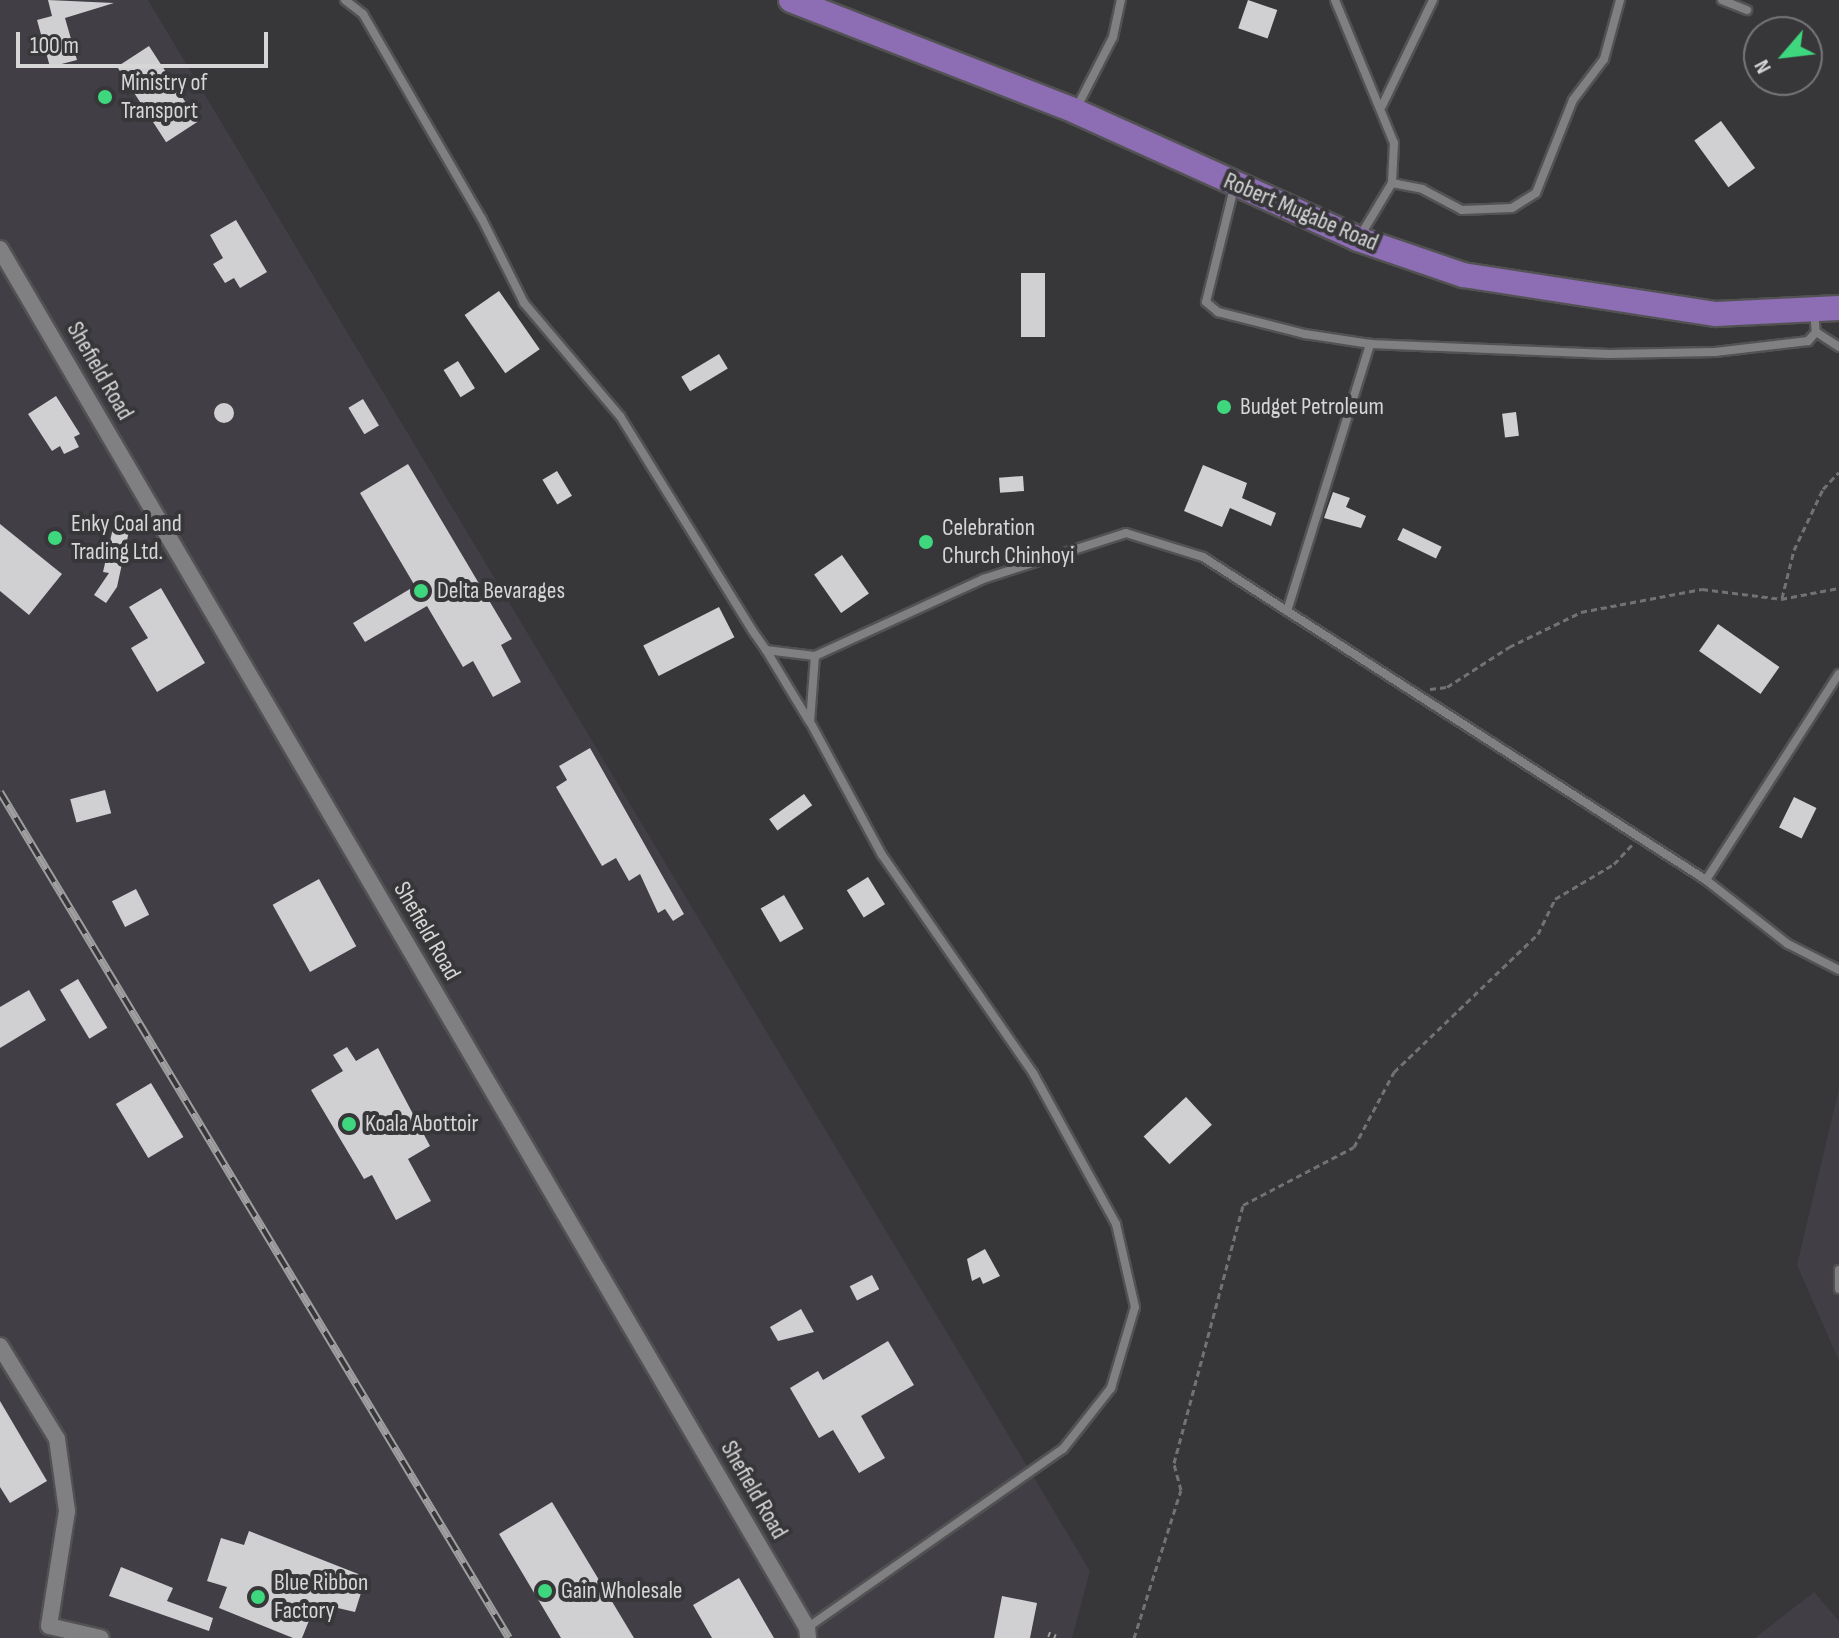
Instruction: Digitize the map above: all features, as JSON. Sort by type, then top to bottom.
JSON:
[{"type":"main road","name":"Robert Mugabe Road","points":[[804,1],[1075,111],[1358,239],[1463,275],[1632,305],[1716,314],[1815,321],[1839,308]]},
{"type":"street","name":"Shefield Road","points":[[0,249],[807,1633]]},
{"type":"street","points":[[0,1346],[57,1439],[67,1511],[47,1632],[101,1638]]},
{"type":"lane","points":[[345,0],[363,14],[482,219],[524,303],[620,416],[810,722],[882,855],[1040,1087],[1116,1224],[1135,1307],[1111,1388],[1063,1449],[807,1633]]},
{"type":"lane","points":[[1075,111],[1113,37],[1121,0]]},
{"type":"lane","points":[[1335,0],[1382,106],[1394,143],[1392,183],[1358,239]]},
{"type":"lane","points":[[1382,106],[1433,0]]},
{"type":"lane","points":[[1392,183],[1422,189],[1462,210],[1512,208],[1536,193],[1573,100],[1604,59],[1620,0]]},
{"type":"lane","points":[[1722,0],[1747,10]]},
{"type":"lane","points":[[1235,184],[1206,302],[1218,312],[1370,344],[1553,353],[1715,352],[1808,341],[1815,321],[1839,347]]},
{"type":"lane","points":[[1287,611],[1370,344]]},
{"type":"lane","points":[[766,650],[815,656],[983,579],[1126,533],[1203,557],[1637,839],[1706,880],[1788,944],[1839,970]]},
{"type":"lane","points":[[810,722],[815,656]]},
{"type":"lane","points":[[1706,880],[1839,674]]},
{"type":"lane","points":[[1839,1270],[1839,1289]]},
{"type":"path","points":[[1781,599],[1794,550],[1823,489],[1839,472]]},
{"type":"path","points":[[1411,692],[1447,687],[1509,647],[1581,612],[1702,589],[1781,599],[1839,588]]},
{"type":"path","points":[[1134,1638],[1181,1490],[1174,1463],[1243,1205],[1354,1147],[1394,1072],[1538,934],[1555,899],[1614,864],[1637,839]]},
{"type":"shaded area","points":[[0,0],[148,0],[1090,1571],[1072,1638],[0,1638]]},
{"type":"shaded area","points":[[1839,1089],[1839,1361],[1797,1265]]},
{"type":"shaded area","points":[[1814,1592],[1839,1621],[1839,1638],[1755,1638]]},
{"type":"building","points":[[48,0],[114,3],[65,18],[77,60],[50,67],[37,20],[52,16]]},
{"type":"building","points":[[1248,0],[1277,10],[1268,38],[1238,28]]},
{"type":"building","points":[[149,46],[198,121],[166,142],[117,67]]},
{"type":"building","points":[[1721,121],[1755,168],[1728,187],[1694,140]]},
{"type":"building","points":[[236,220],[267,272],[240,288],[234,278],[225,283],[213,264],[223,258],[210,235]]},
{"type":"building","points":[[1021,273],[1045,273],[1045,337],[1021,337]]},
{"type":"building","points":[[499,291],[540,349],[505,373],[465,315]]},
{"type":"building","points":[[719,354],[728,369],[690,391],[681,377]]},
{"type":"building","points":[[458,361],[475,388],[461,397],[444,370]]},
{"type":"building","points":[[56,396],[80,434],[74,437],[79,447],[64,454],[60,446],[52,451],[28,414]]},
{"type":"building","points":[[363,399],[379,426],[364,434],[348,408]]},
{"type":"building","points":[[220,403],[228,403],[234,413],[228,423],[220,423],[214,417],[214,409]]},
{"type":"building","points":[[1516,412],[1519,436],[1505,438],[1502,414]]},
{"type":"building","points":[[408,464],[512,639],[501,645],[521,682],[493,697],[473,661],[463,667],[427,606],[365,642],[353,623],[415,586],[360,493]]},
{"type":"building","points":[[1203,465],[1247,483],[1242,498],[1276,513],[1271,526],[1230,508],[1222,527],[1184,511]]},
{"type":"building","points":[[557,471],[572,496],[557,505],[542,480]]},
{"type":"building","points":[[1023,476],[1024,491],[1000,493],[999,478]]},
{"type":"building","points":[[1333,492],[1350,498],[1346,507],[1366,516],[1361,528],[1324,518]]},
{"type":"building","points":[[0,524],[62,574],[29,615],[0,591]]},
{"type":"building","points":[[113,528],[129,531],[117,587],[106,603],[94,595],[109,573],[103,572]]},
{"type":"building","points":[[1403,528],[1442,547],[1436,559],[1397,540]]},
{"type":"building","points":[[842,555],[869,594],[841,613],[814,575]]},
{"type":"building","points":[[161,588],[205,663],[157,692],[131,648],[148,638],[129,607]]},
{"type":"building","points":[[719,607],[734,637],[659,676],[643,646]]},
{"type":"building","points":[[1718,624],[1779,667],[1761,694],[1699,651]]},
{"type":"building","points":[[590,748],[684,914],[673,921],[665,909],[658,913],[640,874],[629,881],[616,858],[602,866],[556,787],[567,780],[559,766]]},
{"type":"building","points":[[105,790],[111,813],[76,822],[70,799]]},
{"type":"building","points":[[804,794],[812,805],[777,831],[769,819]]},
{"type":"building","points":[[1794,797],[1816,808],[1802,839],[1779,828]]},
{"type":"building","points":[[868,877],[885,904],[864,917],[847,890]]},
{"type":"building","points":[[319,879],[356,946],[310,972],[273,905]]},
{"type":"building","points":[[136,889],[149,915],[125,927],[112,901]]},
{"type":"building","points":[[784,895],[803,929],[780,942],[761,909]]},
{"type":"building","points":[[78,979],[107,1028],[89,1039],[60,990]]},
{"type":"building","points":[[29,990],[46,1020],[0,1048],[0,1007]]},
{"type":"building","points":[[347,1047],[356,1061],[378,1048],[430,1146],[408,1159],[431,1201],[396,1220],[372,1175],[364,1179],[311,1090],[343,1071],[333,1055]]},
{"type":"building","points":[[151,1083],[183,1137],[148,1158],[116,1104]]},
{"type":"building","points":[[1186,1097],[1212,1125],[1169,1164],[1144,1137]]},
{"type":"building","points":[[985,1249],[1000,1276],[983,1284],[980,1277],[972,1281],[967,1259]]},
{"type":"building","points":[[872,1275],[879,1289],[857,1301],[850,1286]]},
{"type":"building","points":[[801,1309],[814,1332],[778,1341],[770,1327]]},
{"type":"building","points":[[888,1341],[914,1385],[861,1416],[885,1458],[859,1473],[833,1430],[819,1438],[790,1388],[818,1371],[823,1380]]},
{"type":"building","points":[[0,1401],[47,1481],[10,1503],[0,1487]]},
{"type":"building","points":[[552,1502],[634,1638],[561,1638],[499,1534]]},
{"type":"building","points":[[249,1531],[366,1577],[355,1612],[316,1603],[302,1638],[293,1638],[219,1608],[227,1587],[207,1581],[221,1538],[244,1545]]},
{"type":"building","points":[[121,1567],[173,1588],[167,1601],[213,1618],[209,1631],[109,1596]]},
{"type":"building","points":[[739,1578],[774,1638],[712,1638],[693,1605]]},
{"type":"building","points":[[1002,1596],[1037,1603],[1030,1638],[994,1638]]},
{"type":"railway","points":[[0,792],[509,1638]]},
{"type":"railway","points":[[1051,1638],[1053,1633]]},
{"type":"place","name":"Ministry of Transport","points":[[105,97]]},
{"type":"place","name":"Budget Petroleum","points":[[1224,407]]},
{"type":"place","name":"Enky Coal and Trading Ltd.","points":[[55,538]]},
{"type":"place","name":"Celebration Church Chinhoyi","points":[[926,542]]},
{"type":"place","name":"Delta Bevarages","points":[[421,591]]},
{"type":"place","name":"Koala Abottoir","points":[[349,1124]]},
{"type":"place","name":"Gain Wholesale","points":[[545,1591]]},
{"type":"place","name":"Blue Ribbon Factory","points":[[258,1597]]}]
